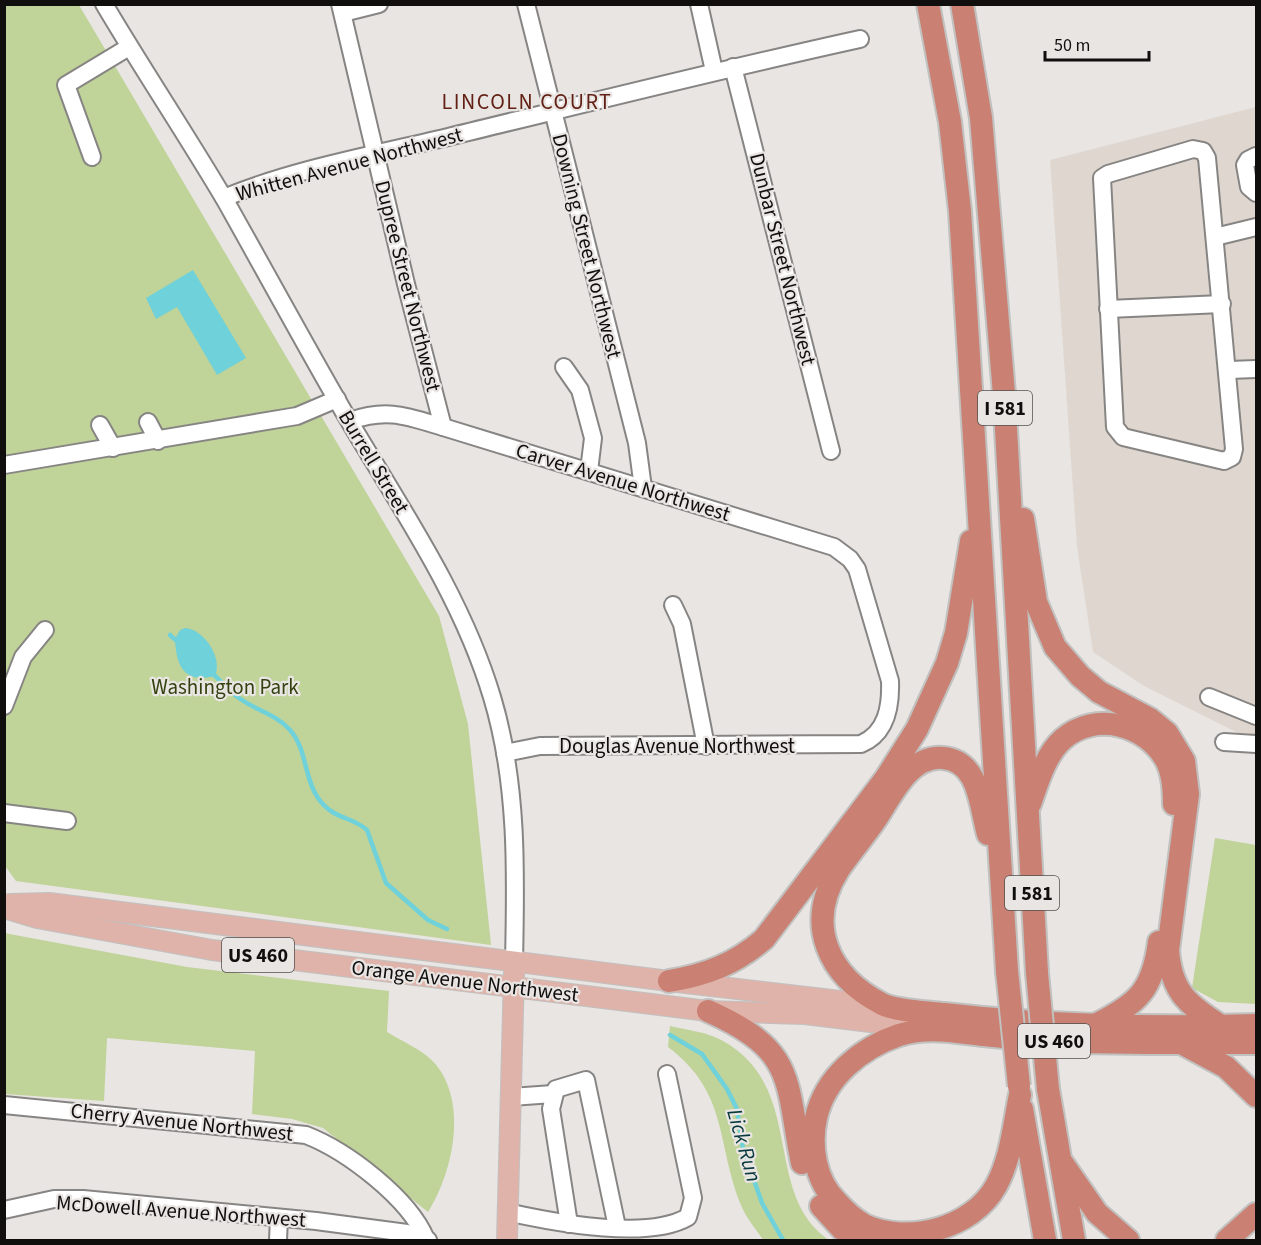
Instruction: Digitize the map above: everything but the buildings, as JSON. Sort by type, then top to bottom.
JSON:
[{"type":"highway","name":"I 581","points":[[928,4],[950,122],[960,211],[1007,971],[1020,1090],[1045,1240]]},
{"type":"highway","name":"I 581","points":[[963,4],[981,118],[1006,428],[1026,814],[1037,973],[1048,1089],[1074,1240]]},
{"type":"highway","points":[[1006,428],[1034,589],[1045,627],[1061,654],[1080,676],[1099,692],[1150,719],[1167,733],[1184,761],[1188,794],[1168,950],[1169,966],[1178,990],[1186,1001],[1221,1026]]},
{"type":"highway","points":[[669,981],[717,970],[736,961],[764,939],[903,755],[947,663],[956,633],[978,501]]},
{"type":"highway","points":[[1026,814],[1046,761],[1054,749],[1062,739],[1087,725],[1117,724],[1136,731],[1155,745],[1170,768],[1174,803],[1156,965],[1149,984],[1137,999],[1094,1025]]},
{"type":"highway","points":[[884,1006],[846,980],[837,969],[824,937],[824,905],[839,870],[907,773],[925,760],[935,758],[946,758],[967,769],[976,787],[988,833],[1000,858]]},
{"type":"highway","name":"US 460","points":[[884,1006],[983,1018],[1094,1025],[1257,1025]]},
{"type":"highway","points":[[708,1011],[749,1031],[762,1041],[782,1069],[791,1091],[806,1180],[827,1215],[842,1229],[861,1240]]},
{"type":"highway","points":[[929,1029],[900,1035],[881,1043],[855,1059],[826,1089],[814,1127],[814,1156],[823,1183],[833,1198],[865,1225],[898,1235],[931,1233],[961,1221],[986,1201],[995,1187],[1006,1159],[1020,1090]]},
{"type":"highway","name":"US 460","points":[[929,1029],[1057,1041],[1257,1043]]},
{"type":"highway","points":[[1180,1043],[1226,1066],[1257,1096]]},
{"type":"highway","points":[[1059,1157],[1097,1213],[1128,1240]]},
{"type":"highway","points":[[1227,1240],[1257,1214]]},
{"type":"main road","name":"Orange Avenue Northwest","points":[[4,906],[50,903],[884,1006]]},
{"type":"main road","name":"Orange Avenue Northwest","points":[[4,906],[37,918],[87,925],[160,942],[708,1011],[805,1014],[929,1029]]},
{"type":"main road","points":[[507,1240],[514,962]]},
{"type":"street","name":"Burrell Street","points":[[104,4],[224,198],[337,399],[438,568],[462,616],[493,699],[511,785],[516,891],[514,962]]},
{"type":"street","points":[[341,9],[379,4]]},
{"type":"street","name":"Downing Street Northwest","points":[[526,4],[637,443],[643,488]]},
{"type":"street","points":[[699,4],[714,71]]},
{"type":"street","name":"Dupree Street Northwest","points":[[341,9],[443,427]]},
{"type":"street","name":"Whitten Avenue Northwest","points":[[224,198],[250,187],[376,155],[734,66],[860,39]]},
{"type":"street","points":[[92,157],[66,85],[129,47]]},
{"type":"street","name":"Dunbar Street Northwest","points":[[734,66],[831,451]]},
{"type":"street","points":[[1193,149],[1203,151],[1207,158],[1215,237],[1229,370],[1234,449],[1232,457],[1224,461],[1124,437],[1115,427],[1100,184],[1102,178],[1108,174],[1193,149]]},
{"type":"street","points":[[1257,156],[1248,160],[1245,165],[1249,187],[1257,193]]},
{"type":"street","points":[[1215,237],[1257,227]]},
{"type":"street","points":[[1108,309],[1222,304]]},
{"type":"street","points":[[564,367],[580,390],[593,438],[589,471]]},
{"type":"street","points":[[1229,370],[1257,369]]},
{"type":"street","points":[[4,465],[158,441],[188,443],[279,428],[297,416],[337,399]]},
{"type":"street","name":"Carver Avenue Northwest","points":[[350,421],[368,414],[394,413],[834,547],[850,559],[857,569],[887,668],[891,697],[887,718],[870,741],[850,745]]},
{"type":"street","points":[[148,422],[158,441]]},
{"type":"street","points":[[100,425],[113,448]]},
{"type":"street","points":[[673,606],[682,624],[706,746]]},
{"type":"street","points":[[4,706],[23,657],[45,630]]},
{"type":"street","points":[[1209,697],[1257,716]]},
{"type":"street","points":[[1224,742],[1257,744]]},
{"type":"street","name":"Douglas Avenue Northwest","points":[[506,753],[540,746],[850,745]]},
{"type":"street","points":[[4,813],[67,820]]},
{"type":"street","points":[[507,1212],[569,1224],[617,1227],[652,1227],[681,1221],[688,1217],[692,1209],[693,1198],[668,1074]]},
{"type":"street","points":[[569,1224],[551,1109],[553,1094],[560,1085],[586,1080],[617,1227]]},
{"type":"street","points":[[511,1097],[553,1094]]},
{"type":"street","name":"Cherry Avenue Northwest","points":[[4,1105],[306,1135],[336,1150],[394,1195],[413,1216],[427,1240]]},
{"type":"street","name":"McDowell Avenue Northwest","points":[[4,1210],[63,1198],[279,1218],[407,1233],[427,1240]]},
{"type":"street","points":[[278,1240],[279,1218]]},
{"type":"shaded area","points":[[1256,107],[1256,742],[1144,686],[1093,652],[1077,547],[1050,160]]},
{"type":"green space","name":"Washington Park","points":[[4,5],[79,5],[439,616],[468,724],[491,945],[16,881],[5,866]]},
{"type":"green space","points":[[1215,838],[1256,845],[1256,1004],[1218,1002],[1192,988]]},
{"type":"green space","points":[[4,933],[187,967],[389,991],[387,1032],[421,1051],[437,1066],[452,1100],[454,1120],[450,1160],[437,1196],[428,1212],[323,1128],[292,1119],[252,1114],[255,1051],[107,1038],[104,1101],[5,1094]]},
{"type":"green space","points":[[670,1026],[717,1038],[749,1061],[765,1085],[776,1112],[796,1196],[808,1220],[829,1240],[763,1240],[741,1205],[718,1120],[702,1082],[688,1064],[668,1047]]},
{"type":"water","points":[[193,270],[246,358],[217,375],[177,307],[156,319],[146,298]]},
{"type":"water","points":[[185,628],[199,633],[210,646],[216,661],[215,676],[204,678],[189,675],[180,665],[175,639],[180,630]]},
{"type":"waterway","name":"Lick Run","points":[[170,635],[179,643]]},
{"type":"waterway","name":"Lick Run","points":[[212,673],[239,698],[272,716],[290,730],[300,746],[310,782],[318,798],[336,814],[367,830],[386,883],[428,920],[447,929]]},
{"type":"waterway","name":"Lick Run","points":[[670,1035],[702,1054],[727,1089],[737,1109],[743,1149],[762,1203],[783,1240]]},
{"type":"district","name":"LINCOLN COURT","points":[[527,101]]}]
